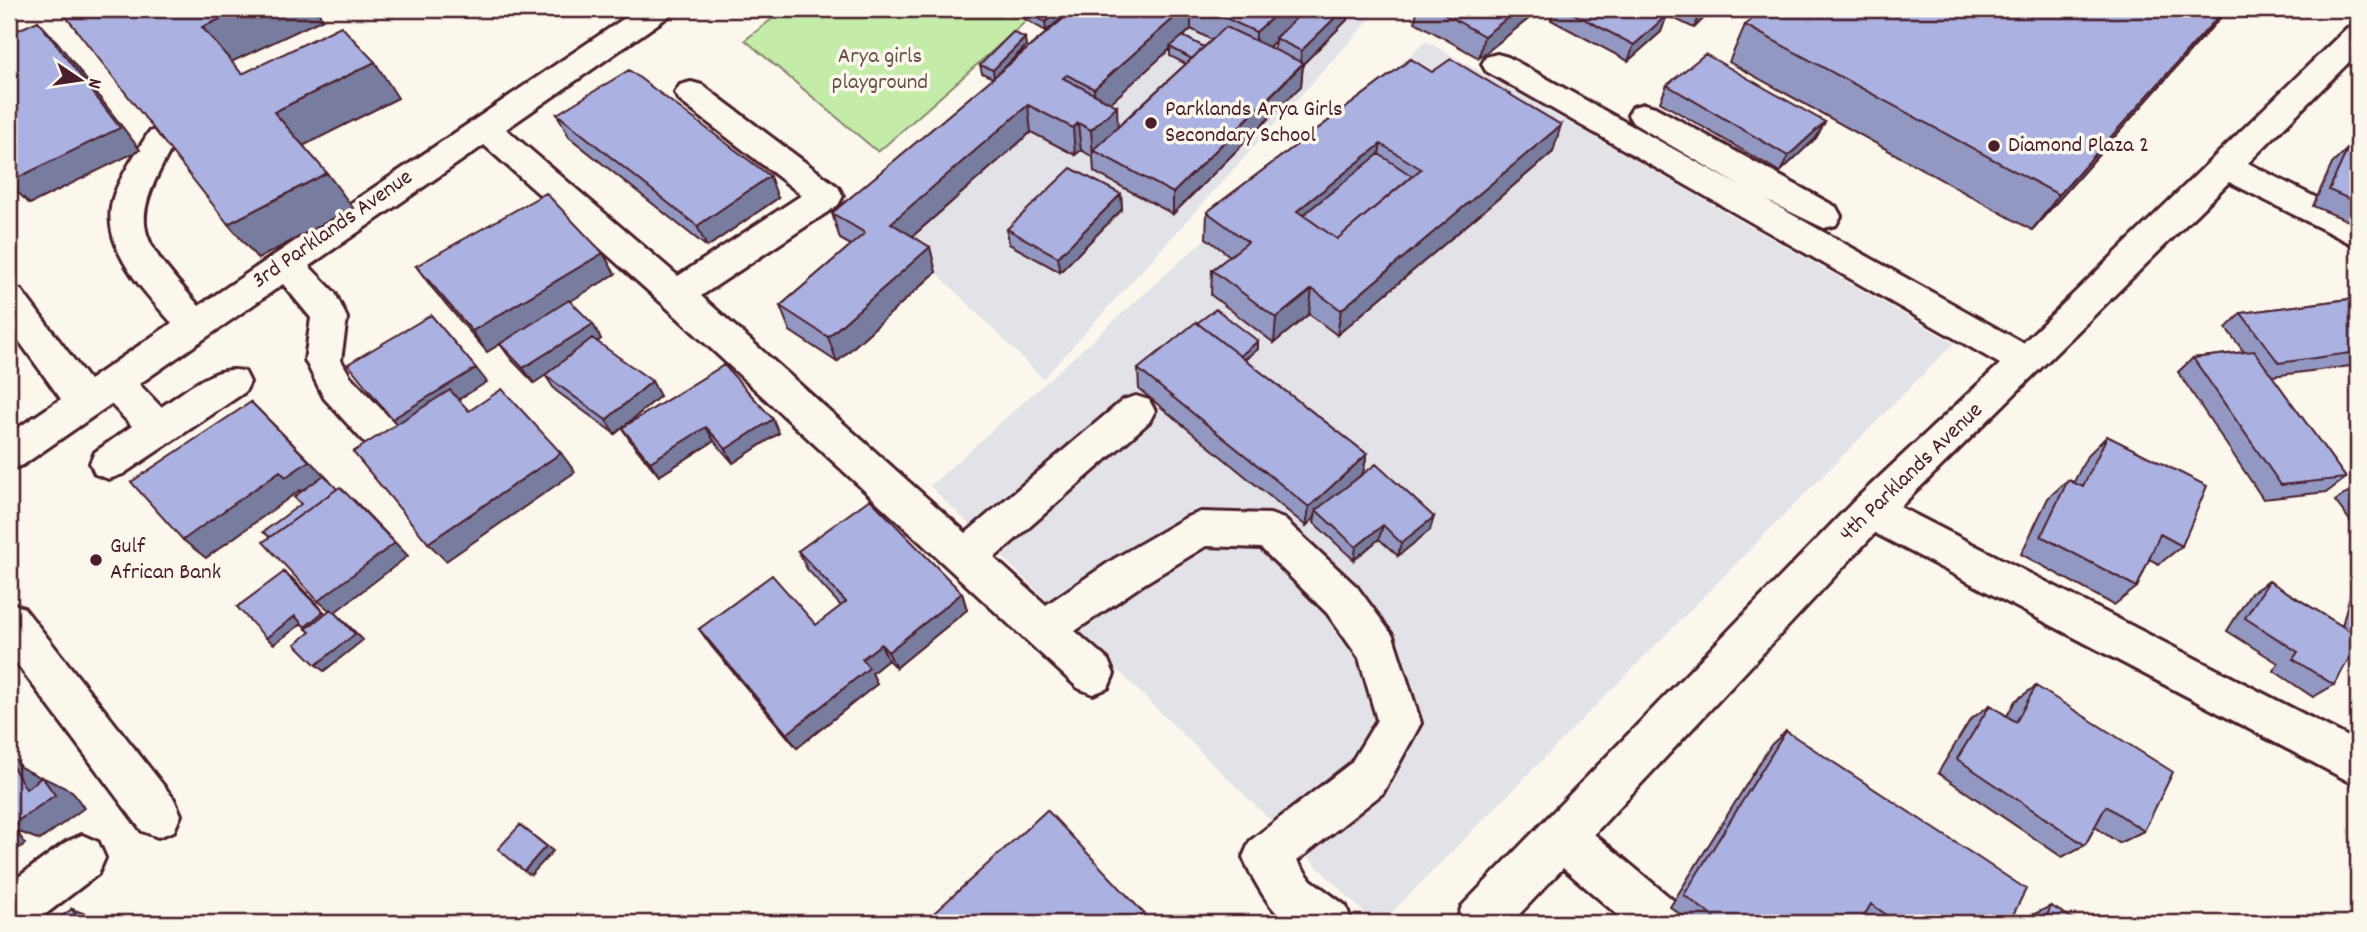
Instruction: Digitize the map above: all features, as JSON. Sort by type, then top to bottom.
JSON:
[{"type":"street","name":"3rd Parklands Avenue","points":[[9,454],[658,9]]},
{"type":"street","name":"4th Parklands Avenue","points":[[1479,923],[1563,838],[1870,512],[2027,362],[2358,35]]},
{"type":"street","points":[[1497,64],[1753,193],[1824,216]]},
{"type":"street","points":[[676,295],[826,196],[691,93]]},
{"type":"street","points":[[1644,115],[1753,193],[2027,362]]},
{"type":"street","points":[[484,127],[676,295],[1093,674]]},
{"type":"street","points":[[160,140],[130,198],[127,223],[132,247],[195,326]]},
{"type":"street","points":[[2224,165],[2358,234]]},
{"type":"street","points":[[285,263],[322,303],[329,318],[323,360],[337,387],[397,452]]},
{"type":"street","points":[[9,300],[98,392],[158,428]]},
{"type":"street","points":[[110,463],[158,428],[232,382]]},
{"type":"street","points":[[965,558],[1136,411]]},
{"type":"street","points":[[1870,512],[2358,765]]},
{"type":"street","points":[[1043,630],[1128,572],[1201,530],[1270,531],[1342,600],[1378,650],[1399,723],[1367,778],[1266,857],[1294,897],[1329,923]]},
{"type":"street","points":[[9,621],[158,815]]},
{"type":"street","points":[[1563,838],[1663,923]]},
{"type":"street","points":[[9,913],[82,858]]},
{"type":"shaded area","name":"Parklands Arya Girls Secondary School","points":[[1171,9],[1351,9],[1372,17],[1043,379],[893,229]]},
{"type":"shaded area","points":[[1426,41],[1954,343],[1381,923],[1375,923],[930,486]]},
{"type":"green space","name":"Arya girls playground","points":[[785,9],[1040,9],[878,152],[745,40]]},
{"type":"building","points":[[60,9],[242,9],[202,27],[242,74],[341,26],[375,62],[274,112],[327,173],[228,224]]},
{"type":"building","points":[[1021,9],[1062,9],[1045,22]]},
{"type":"building","points":[[1075,9],[1184,9],[1094,89],[1067,75],[1063,78],[1117,106],[1091,130],[1078,123],[1073,128],[1028,105],[891,223],[930,247],[828,337],[780,306],[865,233],[832,213]]},
{"type":"building","points":[[1206,9],[1282,9],[1256,32]]},
{"type":"building","points":[[1306,9],[1344,9],[1301,51],[1275,38]]},
{"type":"building","points":[[1436,9],[1519,9],[1484,36]]},
{"type":"building","points":[[1565,9],[1654,9],[1667,15],[1634,45]]},
{"type":"building","name":"Diamond Plaza 2","points":[[1765,9],[2225,9],[2059,195],[1745,25]]},
{"type":"building","points":[[38,21],[120,128],[9,182],[9,34]]},
{"type":"building","points":[[1226,27],[1303,63],[1173,193],[1093,150]]},
{"type":"building","points":[[1013,32],[1025,38],[993,70],[980,65]]},
{"type":"building","points":[[1183,36],[1204,47],[1192,59],[1170,47]]},
{"type":"building","points":[[1705,54],[1825,122],[1788,156],[1667,85]]},
{"type":"building","points":[[1411,59],[1432,72],[1451,59],[1561,125],[1341,310],[1312,289],[1276,318],[1212,270],[1248,242],[1207,212]],"holes":[[[1381,144],[1421,169],[1337,239],[1297,211]]]},
{"type":"building","points":[[629,70],[770,176],[697,226],[557,114]]},
{"type":"building","points":[[2348,148],[2358,152],[2358,203],[2329,190]]},
{"type":"building","points":[[1379,154],[1412,176],[1337,239],[1303,215]]},
{"type":"building","points":[[1071,168],[1121,194],[1058,257],[1007,229]]},
{"type":"building","points":[[546,193],[603,253],[472,331],[416,266]]},
{"type":"building","points":[[2358,298],[2358,352],[2279,363],[2241,313]]},
{"type":"building","points":[[569,300],[593,324],[523,368],[500,344]]},
{"type":"building","points":[[1216,309],[1258,341],[1240,356],[1197,323]]},
{"type":"building","points":[[431,315],[476,368],[392,419],[348,364]]},
{"type":"building","points":[[1196,322],[1367,454],[1309,507],[1138,369]]},
{"type":"building","points":[[592,338],[652,381],[606,420],[545,375]]},
{"type":"building","points":[[2254,351],[2346,478],[2281,485],[2193,358]]},
{"type":"building","points":[[724,365],[773,419],[726,449],[706,427],[650,462],[622,428]]},
{"type":"building","points":[[502,389],[561,453],[428,543],[353,452],[450,390],[469,411]]},
{"type":"building","points":[[251,402],[309,461],[286,477],[280,471],[183,540],[131,482]]},
{"type":"building","points":[[2107,436],[2207,486],[2182,546],[2160,534],[2137,587],[2041,536],[2068,480],[2083,487]]},
{"type":"building","points":[[1376,464],[1434,517],[1401,543],[1383,525],[1356,547],[1316,510]]},
{"type":"building","points":[[324,475],[337,489],[270,537],[263,532],[301,504],[294,497]]},
{"type":"building","points":[[340,487],[395,543],[318,601],[263,542]]},
{"type":"building","points":[[870,499],[962,593],[888,652],[881,644],[862,659],[869,668],[787,734],[699,629],[772,575],[816,625],[846,602],[798,551]]},
{"type":"building","points":[[284,572],[323,612],[305,627],[295,616],[266,638],[237,607]]},
{"type":"building","points":[[2269,581],[2358,636],[2358,642],[2334,685],[2293,659],[2298,652],[2245,618]]},
{"type":"building","points":[[331,609],[355,634],[316,665],[295,644],[310,632],[306,629]]},
{"type":"building","points":[[2036,686],[2173,772],[2144,831],[2106,806],[2085,845],[1957,759],[1990,705],[2016,722]]},
{"type":"building","points":[[1786,731],[2026,889],[2009,923],[1898,923],[1871,904],[1860,923],[1722,923],[1684,895]]},
{"type":"building","points":[[9,763],[26,789],[42,777],[55,795],[9,827]]},
{"type":"building","points":[[1047,810],[1153,923],[923,923]]},
{"type":"building","points":[[520,825],[546,846],[524,871],[498,849]]},
{"type":"building","points":[[2051,906],[2080,923],[2044,923]]},
{"type":"building","points":[[72,909],[80,923],[52,923]]},
{"type":"place","name":"Parklands Arya Girls Secondary School","points":[[1151,123]]},
{"type":"place","name":"Diamond Plaza 2","points":[[1994,146]]},
{"type":"place","name":"Gulf African Bank","points":[[96,560]]}]
